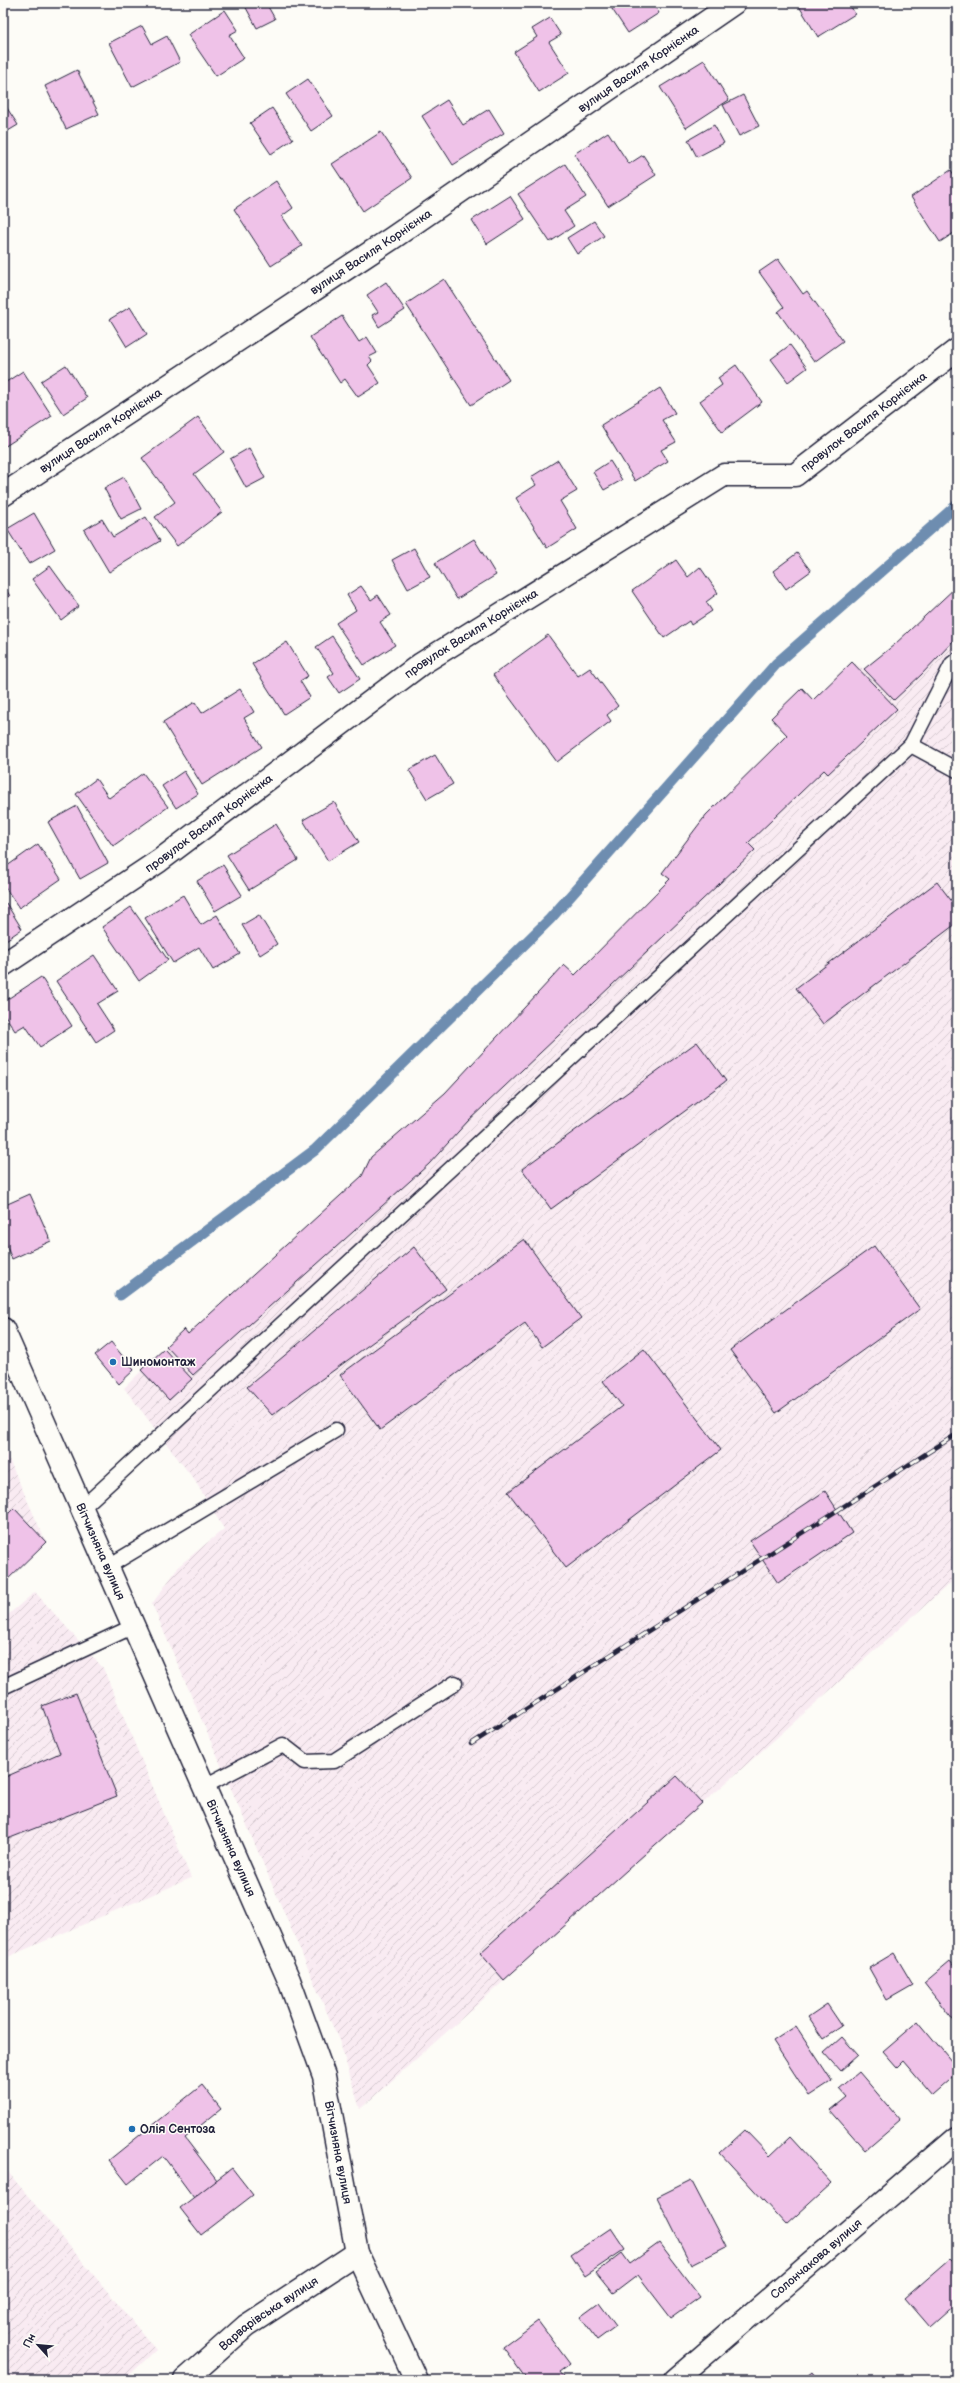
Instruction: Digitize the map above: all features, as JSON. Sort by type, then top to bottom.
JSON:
[{"type":"street","name":"вулиця Василя Корнієнка","points":[[3,495],[391,240],[734,3]]},
{"type":"street","name":"провулок Василя Корнієнка","points":[[3,965],[159,861],[421,664],[724,475],[795,475],[957,350]]},
{"type":"street","name":"Вітчизняна вулиця","points":[[3,1329],[289,1980],[324,2076],[357,2253],[416,2380]]},
{"type":"street","name":"Солончакова вулиця","points":[[675,2380],[957,2138]]},
{"type":"street","name":"Варварівська вулиця","points":[[185,2380],[246,2326],[357,2253]]},
{"type":"lane","points":[[82,1508],[911,745],[952,664],[957,660]]},
{"type":"lane","points":[[911,745],[957,770]]},
{"type":"lane","points":[[108,1567],[336,1430]]},
{"type":"lane","points":[[3,1687],[134,1626]]},
{"type":"lane","points":[[204,1787],[283,1744],[305,1762],[334,1761],[454,1683]]},
{"type":"shaded area","points":[[957,586],[957,1577],[360,2109],[340,2043],[152,1604],[180,1565],[224,1529],[195,1481],[124,1388],[184,1329],[189,1333],[362,1176],[371,1157],[445,1093],[564,965],[575,975],[670,880],[662,873],[706,815],[787,735],[771,718],[802,688],[813,700],[852,662],[864,669],[894,645]]},
{"type":"shaded area","points":[[3,1446],[46,1542],[3,1584]]},
{"type":"shaded area","points":[[35,1592],[103,1668],[191,1878],[3,1959],[3,1619]]},
{"type":"shaded area","points":[[3,2166],[156,2350],[124,2380],[3,2380]]},
{"type":"building","points":[[266,3],[275,19],[257,28],[244,4]]},
{"type":"building","points":[[608,3],[653,3],[659,13],[628,33]]},
{"type":"building","points":[[797,3],[849,3],[855,14],[818,37]]},
{"type":"building","points":[[225,10],[238,30],[229,35],[244,58],[216,76],[188,35]]},
{"type":"building","points":[[550,18],[561,35],[549,42],[569,73],[539,92],[514,52],[537,37],[532,29]]},
{"type":"building","points":[[142,26],[152,44],[167,36],[180,62],[132,87],[109,43]]},
{"type":"building","points":[[704,60],[729,100],[686,128],[660,87]]},
{"type":"building","points":[[77,70],[99,114],[66,129],[45,86]]},
{"type":"building","points":[[308,79],[333,116],[311,131],[286,94]]},
{"type":"building","points":[[743,95],[759,126],[739,136],[723,105]]},
{"type":"building","points":[[447,100],[463,125],[489,109],[504,133],[453,165],[422,116]]},
{"type":"building","points":[[3,102],[18,125],[3,134]]},
{"type":"building","points":[[272,108],[293,139],[271,154],[250,123]]},
{"type":"building","points":[[714,125],[724,143],[697,157],[688,140]]},
{"type":"building","points":[[381,132],[412,178],[363,211],[332,164]]},
{"type":"building","points":[[608,132],[629,164],[643,155],[656,175],[608,206],[574,154]]},
{"type":"building","points":[[565,164],[586,197],[564,211],[574,226],[550,242],[518,194]]},
{"type":"building","points":[[951,170],[957,180],[957,231],[940,242],[911,197]]},
{"type":"building","points":[[276,181],[293,208],[282,216],[302,246],[271,266],[234,209]]},
{"type":"building","points":[[510,196],[525,219],[487,244],[472,220]]},
{"type":"building","points":[[594,221],[604,236],[577,254],[567,238]]},
{"type":"building","points":[[778,259],[803,294],[807,291],[843,341],[814,362],[778,312],[784,307],[759,272]]},
{"type":"building","points":[[444,279],[509,380],[471,405],[406,304]]},
{"type":"building","points":[[386,282],[405,310],[379,327],[372,315],[378,312],[367,295]]},
{"type":"building","points":[[130,307],[147,334],[127,347],[110,319]]},
{"type":"building","points":[[342,316],[359,342],[367,337],[377,353],[369,357],[372,361],[368,365],[380,383],[358,397],[345,379],[340,383],[310,337]]},
{"type":"building","points":[[790,345],[807,368],[788,382],[771,359]]},
{"type":"building","points":[[66,365],[87,398],[63,414],[41,381]]},
{"type":"building","points":[[736,365],[762,402],[722,432],[700,401],[722,385],[718,378]]},
{"type":"building","points":[[23,371],[52,416],[4,447],[3,384]]},
{"type":"building","points":[[660,388],[675,413],[662,420],[676,442],[661,450],[668,461],[635,481],[601,425]]},
{"type":"building","points":[[198,417],[224,452],[194,474],[222,512],[177,546],[155,517],[175,502],[142,458]]},
{"type":"building","points":[[249,448],[265,478],[246,488],[230,459]]},
{"type":"building","points":[[558,460],[577,491],[560,501],[577,529],[547,548],[516,498],[536,485],[531,477]]},
{"type":"building","points":[[610,461],[622,480],[604,490],[593,472]]},
{"type":"building","points":[[124,477],[141,509],[121,519],[104,488]]},
{"type":"building","points":[[34,513],[55,549],[29,564],[7,529]]},
{"type":"building","points":[[146,517],[160,541],[109,572],[84,530],[102,519],[113,537]]},
{"type":"building","points":[[474,539],[496,575],[457,599],[435,563]]},
{"type":"building","points":[[414,548],[430,577],[408,589],[392,560]]},
{"type":"building","points":[[797,553],[811,571],[786,589],[773,571]]},
{"type":"building","points":[[676,560],[688,577],[700,567],[718,593],[706,602],[712,611],[691,625],[689,621],[664,638],[632,591]]},
{"type":"building","points":[[50,566],[79,606],[61,620],[32,579]]},
{"type":"building","points":[[3,585],[10,596],[3,600]]},
{"type":"building","points":[[361,586],[371,600],[378,595],[391,615],[380,622],[395,645],[364,665],[336,623],[356,610],[347,595]]},
{"type":"building","points":[[957,586],[957,637],[921,675],[894,700],[864,669],[894,645]]},
{"type":"building","points":[[548,635],[578,676],[590,668],[618,706],[607,715],[611,721],[557,762],[493,675]]},
{"type":"building","points":[[332,636],[360,679],[339,693],[328,677],[334,673],[316,647]]},
{"type":"building","points":[[287,642],[308,676],[300,681],[310,697],[284,714],[252,664]]},
{"type":"building","points":[[852,662],[897,709],[828,774],[824,770],[748,843],[755,850],[468,1121],[429,1164],[193,1375],[166,1346],[184,1329],[188,1334],[362,1176],[371,1157],[445,1093],[564,965],[575,975],[670,879],[662,873],[706,815],[787,735],[771,718],[802,688],[813,700]]},
{"type":"building","points":[[240,689],[254,712],[244,718],[262,747],[202,785],[163,722],[195,702],[202,713]]},
{"type":"building","points":[[435,755],[453,784],[427,799],[409,770]]},
{"type":"building","points":[[184,771],[198,794],[176,808],[162,786]]},
{"type":"building","points":[[143,773],[168,807],[113,846],[76,794],[96,779],[109,798]]},
{"type":"building","points":[[334,802],[359,842],[328,861],[303,820]]},
{"type":"building","points":[[77,806],[108,863],[80,879],[48,822]]},
{"type":"building","points":[[276,824],[298,860],[249,890],[227,855]]},
{"type":"building","points":[[38,844],[61,879],[19,908],[3,884],[3,869]]},
{"type":"building","points":[[223,865],[242,895],[215,911],[197,881]]},
{"type":"building","points":[[937,882],[957,908],[957,923],[823,1024],[796,988]]},
{"type":"building","points":[[183,895],[201,925],[217,915],[240,954],[213,970],[199,947],[173,963],[145,918]]},
{"type":"building","points":[[6,903],[22,929],[3,942],[3,905]]},
{"type":"building","points":[[131,907],[168,960],[139,981],[102,927]]},
{"type":"building","points":[[259,915],[277,944],[260,955],[242,925]]},
{"type":"building","points":[[94,955],[118,991],[97,1004],[114,1030],[96,1042],[56,981]]},
{"type":"building","points":[[41,977],[72,1026],[40,1047],[25,1025],[15,1031],[3,1012],[3,1002]]},
{"type":"building","points":[[697,1042],[726,1081],[551,1209],[522,1169]]},
{"type":"building","points":[[3,1054],[8,1061],[3,1065]]},
{"type":"building","points":[[30,1194],[51,1241],[12,1259],[3,1238],[3,1206]]},
{"type":"building","points":[[524,1239],[581,1318],[542,1347],[525,1323],[380,1430],[340,1375]]},
{"type":"building","points":[[874,1246],[920,1309],[776,1413],[730,1350]]},
{"type":"building","points":[[414,1247],[446,1289],[272,1415],[247,1387]]},
{"type":"building","points":[[111,1342],[134,1370],[119,1384],[95,1355]]},
{"type":"building","points":[[164,1349],[192,1379],[169,1400],[141,1370]]},
{"type":"building","points":[[644,1349],[721,1450],[566,1568],[508,1492],[622,1406],[603,1381]]},
{"type":"building","points":[[825,1491],[852,1533],[778,1583],[750,1541]]},
{"type":"building","points":[[14,1508],[46,1542],[3,1584],[3,1519]]},
{"type":"building","points":[[76,1693],[117,1796],[5,1840],[3,1835],[3,1778],[60,1753],[42,1706]]},
{"type":"building","points":[[677,1776],[702,1803],[504,1980],[480,1953]]},
{"type":"building","points":[[894,1953],[913,1985],[887,2000],[869,1968]]},
{"type":"building","points":[[950,1961],[957,1970],[957,2025],[924,1983]]},
{"type":"building","points":[[827,2004],[842,2026],[823,2039],[808,2017]]},
{"type":"building","points":[[918,2021],[957,2068],[957,2073],[932,2095],[903,2061],[897,2067],[883,2051]]},
{"type":"building","points":[[796,2026],[832,2081],[809,2096],[773,2041]]},
{"type":"building","points":[[842,2037],[858,2055],[840,2071],[824,2053]]},
{"type":"building","points":[[859,2072],[900,2120],[865,2150],[830,2110],[846,2097],[839,2089]]},
{"type":"building","points":[[202,2085],[221,2109],[185,2138],[217,2180],[194,2198],[163,2156],[128,2184],[109,2160]]},
{"type":"building","points":[[745,2130],[770,2156],[790,2137],[832,2183],[786,2225],[720,2153]]},
{"type":"building","points":[[232,2168],[253,2195],[201,2235],[180,2208]]},
{"type":"building","points":[[691,2180],[726,2247],[691,2265],[657,2197]]},
{"type":"building","points":[[611,2228],[625,2249],[585,2276],[571,2255]]},
{"type":"building","points":[[659,2243],[700,2297],[671,2318],[638,2275],[613,2294],[596,2273],[622,2253],[630,2264]]},
{"type":"building","points":[[950,2259],[957,2266],[957,2303],[930,2327],[905,2298]]},
{"type":"building","points":[[599,2303],[616,2326],[597,2340],[580,2317]]},
{"type":"building","points":[[538,2321],[570,2364],[559,2372],[565,2380],[527,2380],[503,2347]]},
{"type":"building","points":[[812,2372],[818,2380],[802,2380]]},
{"type":"waterway","points":[[120,1295],[315,1150],[550,919],[776,664],[957,505]]},
{"type":"railway","points":[[471,1744],[957,1434]]},
{"type":"place","name":"Шиномонтаж","points":[[113,1362]]},
{"type":"place","name":"Олія Сентоза","points":[[132,2129]]}]
